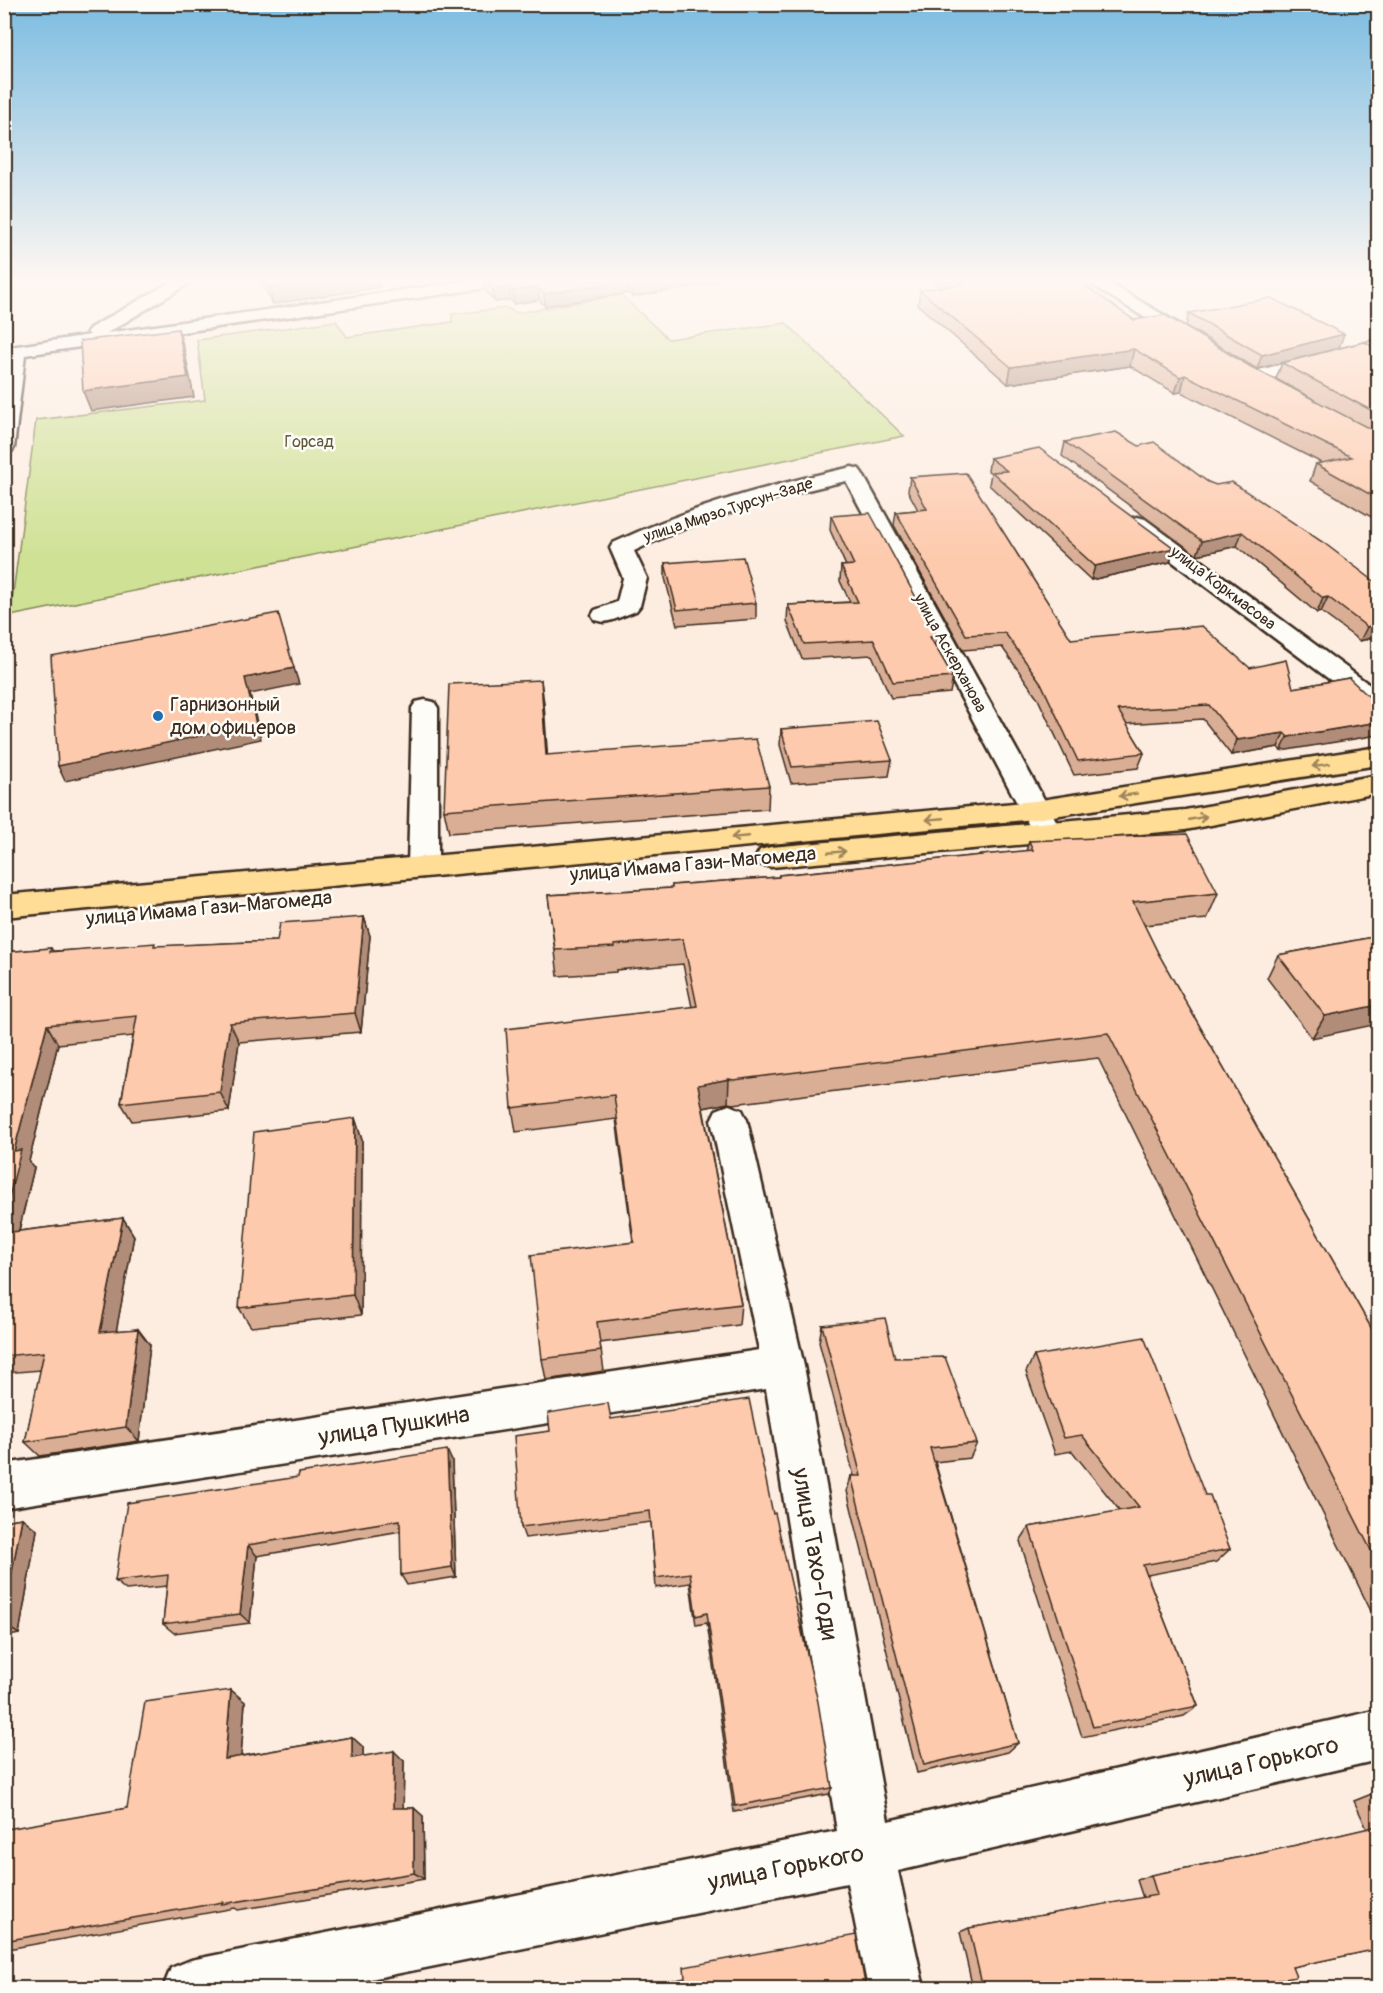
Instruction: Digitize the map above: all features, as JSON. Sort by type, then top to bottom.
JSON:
[{"type":"main road","points":[[4,906],[423,867],[1042,821],[1378,756]]},
{"type":"main road","name":"улица Имама Гази-Магомеда","points":[[4,926],[1042,821],[1185,820],[1378,784]]},
{"type":"street","points":[[4,448],[9,374]]},
{"type":"street","points":[[1249,374],[1275,388]]},
{"type":"street","points":[[1254,377],[1266,374]]},
{"type":"street","name":"улица Мирзо Турсун-Заде","points":[[604,615],[628,606],[635,578],[621,548],[652,532],[801,484],[852,473]]},
{"type":"street","name":"улица Аскерханова","points":[[852,473],[1042,821]]},
{"type":"street","name":"улица Коркмасова","points":[[1124,514],[1378,703]]},
{"type":"street","points":[[423,867],[425,708]]},
{"type":"street","name":"улица Тахо-Годи","points":[[729,1119],[783,1366],[867,1852],[896,1989]]},
{"type":"street","name":"улица Пушкина","points":[[4,1486],[783,1366]]},
{"type":"street","name":"улица Горького","points":[[224,1985],[867,1852],[1378,1735]]},
{"type":"green space","name":"Горсад","points":[[202,374],[839,374],[904,436],[10,616],[36,420],[205,400]]},
{"type":"building","points":[[82,374],[187,374],[188,377],[83,391]]},
{"type":"building","points":[[1175,374],[1264,374],[1378,433],[1378,499],[1316,464],[1352,457],[1185,375],[1180,377]]},
{"type":"building","points":[[1303,374],[1378,374],[1378,414]]},
{"type":"building","points":[[1116,432],[1139,446],[1154,442],[1208,482],[1216,485],[1232,482],[1324,543],[1378,584],[1378,623],[1367,627],[1328,597],[1323,598],[1242,532],[1202,541],[1065,442]]},
{"type":"building","points":[[1039,448],[1174,548],[1095,566],[992,472],[1007,471],[990,458]]},
{"type":"building","points":[[966,473],[1071,639],[1202,626],[1250,668],[1286,660],[1293,688],[1349,678],[1378,705],[1378,722],[1288,737],[1284,733],[1237,740],[1209,705],[1118,710],[1144,753],[1078,761],[1041,683],[1005,633],[966,635],[896,512],[927,509],[910,477]]},
{"type":"building","points":[[870,513],[937,636],[930,637],[953,677],[893,682],[874,640],[804,644],[788,605],[858,602],[841,566],[854,565],[831,516]]},
{"type":"building","points":[[743,557],[756,603],[677,610],[665,563]]},
{"type":"building","name":"Гарнизонный дом офицеров","points":[[278,613],[294,668],[245,678],[256,724],[58,766],[51,656]]},
{"type":"building","points":[[541,680],[546,755],[756,739],[769,786],[444,810],[449,684]]},
{"type":"building","points":[[877,721],[892,760],[792,767],[781,729]]},
{"type":"building","points":[[1187,834],[1218,893],[1133,902],[1158,953],[1378,1340],[1378,1564],[1108,1033],[729,1079],[698,1085],[741,1304],[597,1322],[601,1351],[542,1359],[531,1255],[634,1242],[614,1095],[512,1108],[506,1029],[697,1006],[683,939],[614,945],[615,947],[555,950],[548,895],[672,888],[672,885],[779,877],[779,875],[1033,850],[1029,841]]},
{"type":"building","points":[[364,917],[355,1013],[230,1023],[220,1092],[121,1103],[137,1016],[47,1025],[14,1151],[21,1150],[4,1217],[4,952],[51,948],[50,952],[155,943],[154,946],[277,941],[280,923]]},
{"type":"building","points":[[1378,936],[1378,1005],[1325,1016],[1278,955]]},
{"type":"building","points":[[355,1118],[353,1295],[239,1308],[254,1132]]},
{"type":"building","points":[[123,1218],[100,1332],[138,1329],[126,1427],[25,1442],[44,1352],[4,1356],[4,1233]]},
{"type":"building","points":[[885,1318],[895,1358],[945,1357],[977,1443],[930,1448],[1018,1743],[924,1765],[851,1476],[861,1476],[822,1325]]},
{"type":"building","points":[[1144,1337],[1205,1495],[1210,1495],[1230,1549],[1143,1565],[1198,1706],[1093,1727],[1029,1527],[1139,1507],[1082,1435],[1064,1438],[1034,1356]]},
{"type":"building","points":[[749,1399],[773,1514],[775,1513],[818,1702],[832,1788],[735,1806],[707,1613],[696,1616],[690,1573],[656,1578],[650,1511],[521,1527],[514,1436],[550,1431],[548,1413],[608,1403],[611,1419]]},
{"type":"building","points":[[447,1450],[452,1567],[401,1575],[400,1520],[248,1545],[240,1614],[163,1624],[168,1575],[115,1581],[127,1503],[298,1477],[299,1473]]},
{"type":"building","points":[[22,1518],[4,1614],[4,1521]]},
{"type":"building","points":[[231,1690],[225,1759],[352,1737],[352,1758],[394,1751],[393,1808],[414,1808],[414,1873],[222,1904],[223,1902],[4,1941],[4,1839],[7,1829],[127,1808],[145,1702]]},
{"type":"building","points":[[1378,1792],[1378,1804],[1374,1793]]},
{"type":"building","points":[[1378,1826],[1378,1949],[1292,1967],[1296,1977],[1229,1989],[983,1989],[969,1928],[1157,1895],[1151,1875],[1262,1853]]},
{"type":"building","points":[[856,1935],[866,1989],[633,1989],[685,1978],[684,1967]]},
{"type":"place","name":"Гарнизонный дом офицеров","points":[[158,716]]}]
